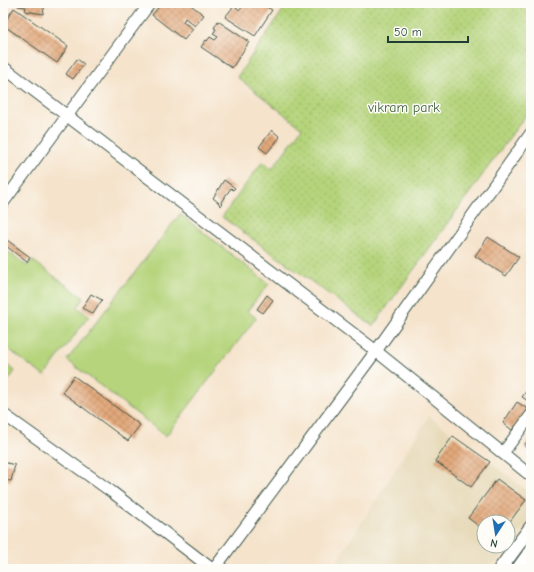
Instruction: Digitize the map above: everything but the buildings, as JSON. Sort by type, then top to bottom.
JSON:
[{"type":"street","points":[[3,203],[150,3]]},
{"type":"street","points":[[3,67],[376,351],[531,476]]},
{"type":"street","points":[[3,414],[112,492],[213,569],[376,351],[531,133]]},
{"type":"street","points":[[503,453],[531,415]]},
{"type":"street","points":[[500,569],[531,527]]},
{"type":"street","points":[[518,569],[531,552]]},
{"type":"shaded area","points":[[429,416],[531,494],[531,518],[516,537],[516,514],[476,514],[476,554],[503,554],[491,569],[332,569]]},
{"type":"green space","name":"vikram park","points":[[288,3],[531,3],[531,108],[373,326],[222,217],[262,162],[272,169],[302,128],[237,77]]},
{"type":"green space","points":[[180,214],[269,284],[247,311],[256,318],[166,436],[67,360]]},
{"type":"green space","points":[[7,251],[27,266],[32,260],[84,298],[77,307],[89,316],[44,376],[3,345],[3,257]]},
{"type":"green space","points":[[3,362],[15,371],[3,388]]}]
